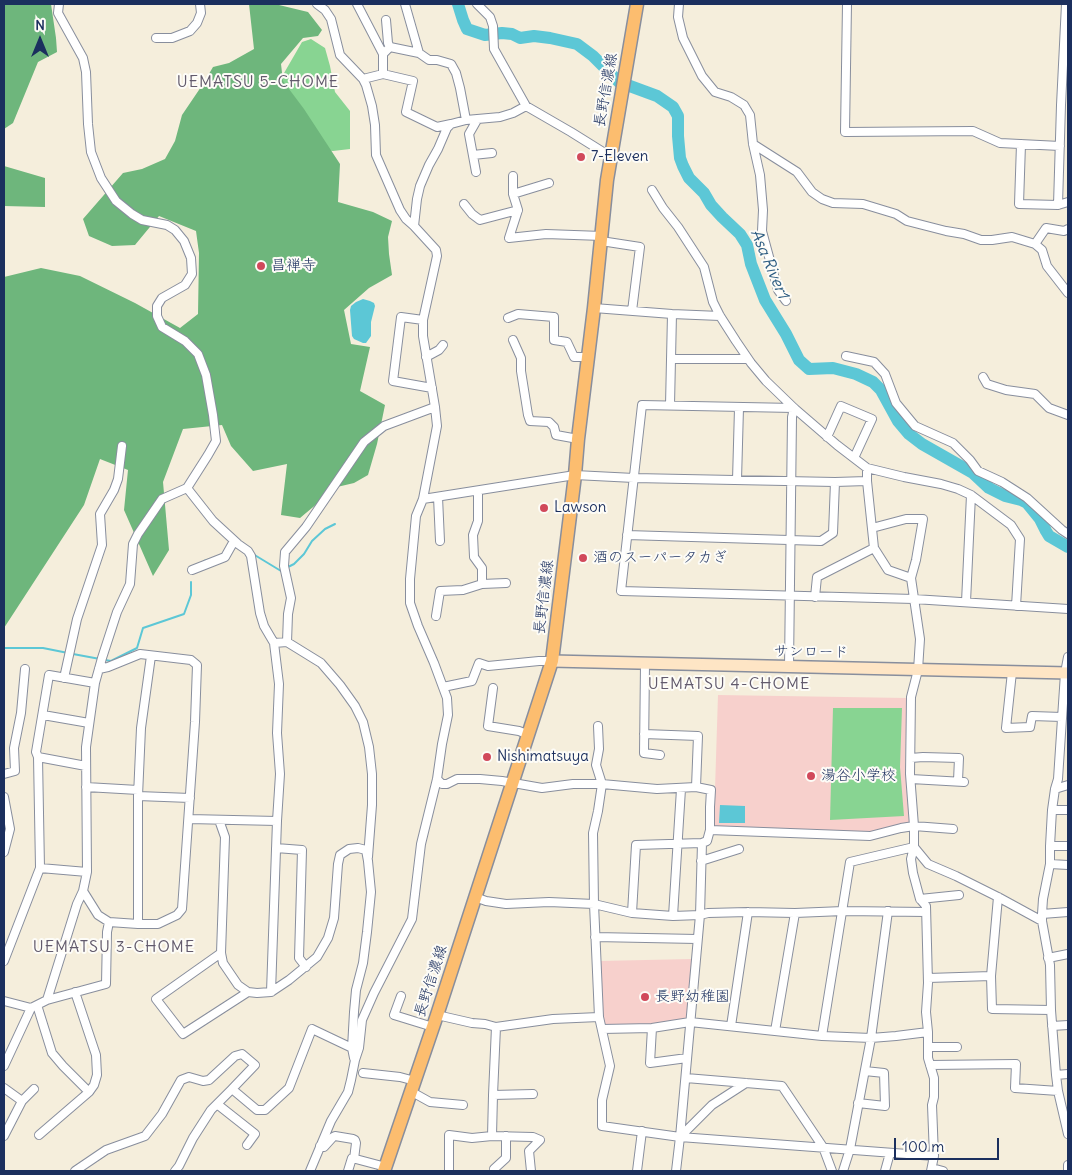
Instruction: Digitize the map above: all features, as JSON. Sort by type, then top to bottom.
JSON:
[{"type":"main road","name":"長野信濃線","points":[[385,1169],[552,661],[611,157],[637,4]]},
{"type":"street","points":[[47,1000],[76,904],[83,891],[87,872],[86,747],[89,722],[99,669],[117,612],[130,584],[133,544],[162,499],[187,488],[216,441],[206,375],[198,354],[185,341],[162,327],[157,316],[157,306],[162,298],[185,285],[192,274],[192,258],[184,241],[175,230],[167,225],[142,220],[132,214],[116,201],[101,178],[91,152],[86,72],[83,58],[58,12],[59,4]]},
{"type":"street","points":[[156,38],[172,38],[190,31],[197,23],[201,13],[200,4]]},
{"type":"street","points":[[310,1171],[331,1120],[348,1092],[359,1048],[362,1020],[412,919],[421,844],[437,780],[448,715],[447,698],[410,603],[410,579],[416,516],[423,499],[437,426],[423,336],[423,320],[437,256],[436,250],[406,219],[400,210],[376,155],[375,125],[366,86],[363,79],[340,55],[331,19],[325,10],[317,4]]},
{"type":"street","points":[[357,4],[383,54],[383,74]]},
{"type":"street","points":[[405,4],[419,53]]},
{"type":"street","points":[[477,4],[490,17],[493,26],[494,49],[526,106],[611,157]]},
{"type":"street","points":[[679,4],[678,17],[683,38],[702,76],[714,92],[731,97],[744,106],[750,115],[753,144],[760,175],[763,210],[762,231],[778,290],[786,301]]},
{"type":"street","points":[[847,4],[845,132],[973,131],[1000,142],[1060,146]]},
{"type":"street","points":[[1058,205],[1059,160],[1065,105],[1066,4]]},
{"type":"street","points":[[386,20],[388,43],[390,46]]},
{"type":"street","points":[[383,54],[390,46]]},
{"type":"street","points":[[390,46],[419,53],[429,60],[438,60],[451,64],[456,73],[466,120]]},
{"type":"street","points":[[363,79],[383,74],[414,81],[406,112],[436,126],[466,120],[500,117],[526,106]]},
{"type":"street","points":[[476,172],[469,134],[477,120]]},
{"type":"street","points":[[414,226],[420,186],[447,128],[451,124]]},
{"type":"street","points":[[753,144],[797,172],[812,192],[833,203],[863,204],[896,214],[907,221],[964,234],[981,240],[1012,236],[1035,244],[1042,250],[1047,266],[1068,293]]},
{"type":"street","points":[[1022,144],[1018,204],[1058,205],[1068,202]]},
{"type":"street","points":[[473,155],[492,153]]},
{"type":"street","points":[[1059,160],[1068,157]]},
{"type":"street","points":[[513,176],[513,194],[518,210],[509,238],[546,234],[601,239],[640,247],[632,311]]},
{"type":"street","points":[[513,194],[549,183]]},
{"type":"street","points":[[652,190],[704,267],[713,302],[748,359],[766,381],[794,408],[867,468],[958,489],[971,495],[1011,525],[1020,539],[1016,606]]},
{"type":"street","points":[[464,204],[480,220],[518,210]]},
{"type":"street","points":[[1035,244],[1046,228],[1064,231],[1068,229]]},
{"type":"street","points":[[594,308],[720,316]]},
{"type":"street","points":[[508,318],[518,314],[554,317],[554,340],[567,342],[574,357],[588,357]]},
{"type":"street","points":[[670,405],[672,314]]},
{"type":"street","points":[[423,320],[400,317],[393,381],[432,388]]},
{"type":"street","points":[[513,340],[521,358],[521,372],[530,421],[549,422],[554,427],[556,435],[578,439]]},
{"type":"street","points":[[426,357],[439,350],[443,345]]},
{"type":"street","points":[[846,356],[874,362],[885,374],[896,403],[915,426],[953,442],[978,471],[1002,482],[1027,498],[1068,534]]},
{"type":"street","points":[[671,359],[748,359]]},
{"type":"street","points":[[983,377],[987,384],[1006,390],[1035,394],[1049,408],[1068,415]]},
{"type":"street","points":[[794,408],[642,405],[620,590],[914,599],[1068,609]]},
{"type":"street","points":[[827,437],[841,406],[872,419],[854,458]]},
{"type":"street","points":[[287,642],[288,614],[291,598],[284,566],[285,552],[306,527],[364,442],[384,426],[435,407]]},
{"type":"street","points":[[737,480],[738,408]]},
{"type":"street","points":[[788,667],[792,417],[794,408]]},
{"type":"street","points":[[64,678],[77,619],[102,545],[100,514],[118,479],[122,446]]},
{"type":"street","points":[[867,468],[874,548],[888,570],[911,578]]},
{"type":"street","points":[[423,499],[575,475],[634,478],[867,481]]},
{"type":"street","points":[[627,535],[821,541],[833,533],[834,482]]},
{"type":"street","points":[[187,488],[213,521],[234,541],[248,551],[251,556],[260,613],[264,626],[274,643],[279,684],[276,733],[280,774],[271,992]]},
{"type":"street","points":[[478,491],[478,521],[473,534],[474,557],[482,568],[482,584]]},
{"type":"street","points":[[966,602],[971,495]]},
{"type":"street","points":[[438,496],[440,541]]},
{"type":"street","points":[[872,528],[906,518],[923,518],[911,578],[920,639],[918,670],[911,697],[910,779],[914,826],[914,847],[911,860],[920,900],[926,906],[928,1058],[934,1078],[932,1106],[934,1156],[931,1170],[943,1171]]},
{"type":"street","points":[[192,570],[224,556],[234,541]]},
{"type":"street","points":[[815,597],[817,576],[874,548]]},
{"type":"street","points":[[436,616],[440,591],[463,590],[482,584],[506,583]]},
{"type":"street","points":[[274,643],[287,642],[321,663],[355,706],[363,722],[369,747],[372,774],[368,861]]},
{"type":"street","points":[[83,891],[98,915],[109,922],[158,924],[177,916],[182,909],[196,722],[197,665],[192,660],[140,654],[108,668],[99,669]]},
{"type":"street","points":[[138,924],[138,792],[141,728],[151,656]]},
{"type":"street","points":[[1068,657],[1062,717],[1064,748],[1052,810],[1050,864],[1043,898],[1042,918],[1050,965],[1050,1010],[1056,1075],[1058,1091],[1067,1121],[1068,1134]]},
{"type":"street","points":[[443,687],[472,681],[479,663],[488,666],[552,661]]},
{"type":"street","name":"サンロード","points":[[552,661],[1067,673]]},
{"type":"street","points":[[645,664],[644,753],[660,755]]},
{"type":"street","points":[[4,774],[15,771],[14,748],[21,713],[25,670]]},
{"type":"street","points":[[1012,672],[1006,728],[1030,726],[1032,716],[1062,717]]},
{"type":"street","points":[[4,962],[40,868],[38,757],[36,752],[49,675],[95,683]]},
{"type":"street","points":[[493,688],[488,726],[519,731],[528,735]]},
{"type":"street","points":[[42,715],[89,722]]},
{"type":"street","points":[[598,726],[599,748],[596,765],[602,784],[593,833],[598,937],[599,1017],[610,1066],[602,1100],[602,1126],[680,1136],[934,1156]]},
{"type":"street","points":[[644,734],[698,736],[696,787]]},
{"type":"street","points":[[38,757],[86,766]]},
{"type":"street","points":[[910,758],[958,758],[961,782],[910,779]]},
{"type":"street","points":[[437,780],[442,784],[447,784],[457,778],[513,782],[542,788],[573,784],[602,784],[658,789],[696,787],[711,790],[710,830],[707,841],[702,843],[636,845],[632,913]]},
{"type":"street","points":[[1055,789],[1068,785]]},
{"type":"street","points":[[86,787],[190,798]]},
{"type":"street","points":[[673,916],[680,789]]},
{"type":"street","points":[[4,797],[10,829],[4,852]]},
{"type":"street","points":[[1052,810],[1068,810]]},
{"type":"street","points":[[189,819],[277,821]]},
{"type":"street","points":[[219,820],[225,836],[221,953],[223,963],[238,985],[248,992],[257,994],[271,992],[317,957],[328,938],[334,918],[340,855],[349,849],[358,848],[366,850],[370,892],[363,963],[356,990],[352,1048],[355,1060]]},
{"type":"street","points":[[710,830],[870,836],[914,826],[953,829]]},
{"type":"street","points":[[676,1171],[700,915],[702,843]]},
{"type":"street","points":[[1050,846],[1068,846]]},
{"type":"street","points":[[914,847],[928,864],[1042,918],[1068,912]]},
{"type":"street","points":[[822,1036],[850,862],[914,847]]},
{"type":"street","points":[[276,848],[302,850],[299,958],[306,967]]},
{"type":"street","points":[[702,861],[739,849]]},
{"type":"street","points":[[1050,864],[1068,865]]},
{"type":"street","points":[[40,868],[87,872]]},
{"type":"street","points":[[920,900],[959,896]]},
{"type":"street","points":[[998,897],[991,976],[992,1009],[1050,1010]]},
{"type":"street","points":[[475,898],[506,904],[548,902],[596,904],[632,913],[673,916],[708,913],[795,913],[843,910],[926,912]]},
{"type":"street","points":[[843,1171],[850,1149],[871,1038],[888,911]]},
{"type":"street","points":[[731,1026],[748,912]]},
{"type":"street","points":[[775,1031],[795,913]]},
{"type":"street","points":[[4,1066],[34,1007],[47,1000],[106,984],[106,932],[109,922]]},
{"type":"street","points":[[598,937],[697,939]]},
{"type":"street","points":[[221,953],[156,999],[183,1034],[248,992]]},
{"type":"street","points":[[1048,958],[1068,954]]},
{"type":"street","points":[[928,978],[991,976]]},
{"type":"street","points":[[39,1135],[89,1092],[94,1085],[97,1075],[97,1060],[75,992]]},
{"type":"street","points":[[400,996],[394,1015],[433,1027]]},
{"type":"street","points":[[4,1001],[34,1007]]},
{"type":"street","points":[[34,1007],[52,1053],[89,1092]]},
{"type":"street","points":[[437,1015],[496,1027],[552,1019],[599,1017]]},
{"type":"street","points":[[602,1029],[652,1028],[690,1022],[822,1036],[871,1038],[928,1032]]},
{"type":"street","points":[[1052,1026],[1068,1025]]},
{"type":"street","points":[[492,1136],[496,1027]]},
{"type":"street","points":[[652,1028],[650,1063],[687,1058]]},
{"type":"street","points":[[232,1089],[257,1110],[265,1110],[289,1088],[312,1029],[352,1048]]},
{"type":"street","points":[[928,1046],[957,1047]]},
{"type":"street","points":[[75,1171],[106,1150],[145,1136],[162,1114],[181,1080],[189,1077],[203,1081],[209,1080],[235,1056],[242,1054],[255,1065],[211,1110],[192,1138],[175,1171]]},
{"type":"street","points":[[930,1064],[1016,1064],[1015,1088],[1058,1091]]},
{"type":"street","points":[[858,1103],[884,1106],[884,1073],[865,1071]]},
{"type":"street","points":[[363,1073],[400,1077],[430,1102],[463,1105]]},
{"type":"street","points":[[1056,1075],[1068,1074]]},
{"type":"street","points":[[686,1078],[782,1086],[822,1147],[832,1171]]},
{"type":"street","points":[[680,1136],[712,1105],[746,1083]]},
{"type":"street","points":[[4,1088],[22,1101]]},
{"type":"street","points":[[4,1136],[22,1101],[34,1089]]},
{"type":"street","points":[[493,1095],[533,1094]]},
{"type":"street","points":[[218,1104],[255,1134],[247,1145]]},
{"type":"street","points":[[637,1171],[642,1131]]},
{"type":"street","points":[[449,1171],[449,1135],[472,1138],[492,1136],[533,1137],[540,1140],[529,1151],[531,1171]]},
{"type":"street","points":[[320,1146],[324,1147],[334,1136],[355,1140],[354,1159],[352,1158],[348,1171]]},
{"type":"street","points":[[494,1169],[506,1158],[506,1136]]},
{"type":"street","points":[[885,1171],[890,1153]]},
{"type":"street","points":[[354,1159],[385,1169]]},
{"type":"street","points":[[1068,1164],[1068,1171]]},
{"type":"shaded area","name":"湯谷小学校","points":[[718,695],[907,698],[905,763],[909,822],[867,834],[715,828],[712,821]]},
{"type":"shaded area","name":"長野幼稚園","points":[[692,959],[687,1019],[652,1026],[604,1027],[601,1016],[599,961]]},
{"type":"green space","points":[[4,4],[51,4],[57,52],[38,62],[13,123],[4,129]]},
{"type":"green space","points":[[249,4],[278,4],[308,12],[322,30],[318,36],[303,38],[281,64],[283,81],[340,164],[338,202],[373,212],[392,221],[388,237],[392,275],[369,288],[344,310],[351,344],[370,347],[360,391],[385,405],[368,475],[354,483],[337,487],[300,518],[281,515],[287,464],[253,471],[231,446],[222,425],[183,429],[163,482],[169,550],[153,576],[124,510],[128,470],[100,459],[84,505],[4,628],[4,277],[41,268],[80,276],[180,328],[198,314],[199,253],[196,231],[159,216],[135,245],[112,246],[89,236],[83,219],[123,173],[142,169],[165,159],[175,141],[182,115],[213,67],[229,63],[254,49]]},
{"type":"green space","points":[[311,39],[325,48],[335,92],[350,111],[350,149],[322,150],[280,80],[302,42]]},
{"type":"green space","points":[[4,166],[45,178],[45,207],[4,206]]},
{"type":"green space","points":[[833,708],[902,708],[900,767],[904,816],[830,820]]},
{"type":"water","points":[[363,299],[374,303],[375,306],[371,322],[371,336],[366,343],[354,339],[352,336],[350,310],[351,306]]},
{"type":"water","points":[[720,805],[745,806],[745,823],[719,823]]},
{"type":"waterway","name":"Asa River1","points":[[458,4],[467,29],[485,35],[502,33],[512,34],[520,38],[534,36],[577,44],[593,56],[619,82],[657,96],[673,107],[678,116],[680,158],[683,166],[689,178],[704,193],[711,205],[740,234],[747,245],[751,264],[765,300],[786,334],[799,360],[809,369],[833,368],[856,374],[873,382],[881,390],[898,421],[909,434],[922,444],[973,473],[989,488],[1005,496],[1027,503],[1040,519],[1049,536],[1068,547]]},
{"type":"waterway","points":[[288,567],[304,554],[312,541],[325,529],[335,524]]},
{"type":"waterway","points":[[253,554],[281,571]]},
{"type":"waterway","points":[[204,561],[211,559]]},
{"type":"waterway","points":[[105,660],[111,661],[137,648],[143,628],[184,614],[191,595],[191,582]]},
{"type":"waterway","points":[[4,648],[43,648],[68,653]]},
{"type":"waterway","points":[[73,654],[100,659]]},
{"type":"place","name":"7-Eleven","points":[[581,157]]},
{"type":"place","name":"昌禅寺","points":[[261,266]]},
{"type":"place","name":"Lawson","points":[[544,508]]},
{"type":"place","name":"酒のスーパータカぎ","points":[[583,558]]},
{"type":"place","name":"Nishimatsuya","points":[[487,757]]},
{"type":"place","name":"湯谷小学校","points":[[811,776]]},
{"type":"place","name":"長野幼稚園","points":[[645,997]]},
{"type":"district","name":"UEMATSU 5-CHOME","points":[[258,82]]},
{"type":"district","name":"UEMATSU 4-CHOME","points":[[729,684]]},
{"type":"district","name":"UEMATSU 3-CHOME","points":[[114,947]]}]
